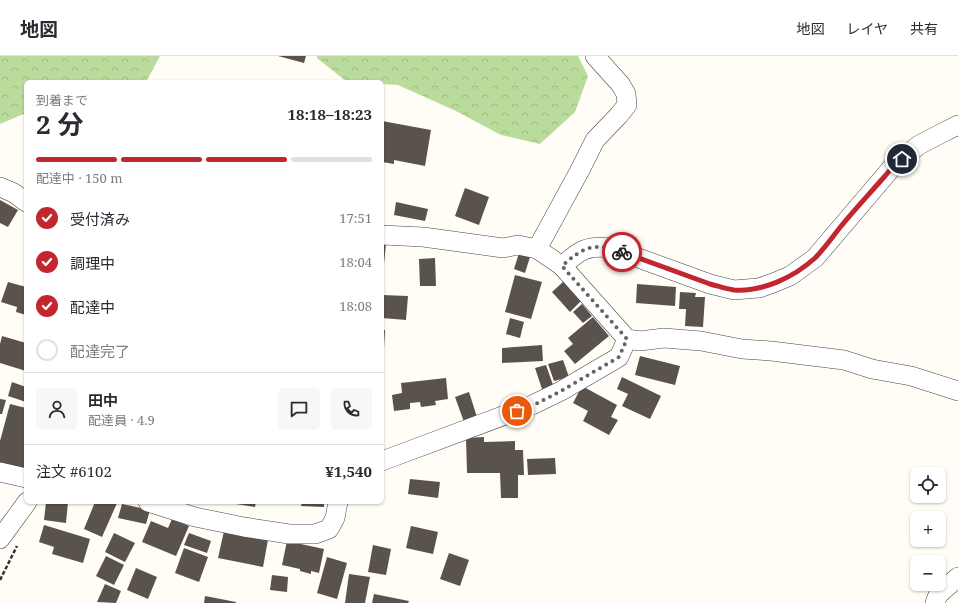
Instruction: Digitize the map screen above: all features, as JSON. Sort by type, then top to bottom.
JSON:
[{"type":"lane","points":[[537,249],[596,140],[627,105],[626,94],[621,85],[595,56]]},
{"type":"lane","points":[[562,266],[572,256],[584,249],[599,246],[611,248],[724,288],[734,290],[759,288],[790,276],[815,258],[895,164],[919,145],[958,125]]},
{"type":"lane","points":[[0,187],[14,193],[24,200]]},
{"type":"lane","points":[[384,235],[423,237],[503,248],[518,245],[537,249],[562,266],[627,339],[640,340],[664,338],[702,340],[742,348],[771,350],[844,360],[872,368],[911,376],[958,391]]},
{"type":"lane","points":[[384,460],[532,406],[619,357],[627,339]]},
{"type":"lane","points":[[0,472],[24,478]]},
{"type":"lane","points":[[2,536],[26,504]]},
{"type":"lane","points":[[154,504],[195,517],[288,534],[315,534],[329,529],[335,518],[338,504]]},
{"type":"lane","points":[[935,603],[938,595],[958,577]]},
{"type":"path","points":[[0,580],[19,543],[2,536]]},
{"type":"green space","points":[[0,56],[160,56],[147,80],[24,80],[24,114],[0,124]]},
{"type":"green space","points":[[317,56],[578,56],[588,76],[575,112],[540,144],[501,135],[456,111],[398,85],[384,84],[384,80],[344,80],[317,58]]},
{"type":"building","points":[[278,56],[306,56],[304,63]]},
{"type":"building","points":[[384,121],[431,130],[425,166],[394,160],[394,164],[384,162]]},
{"type":"building","points":[[465,188],[489,197],[479,225],[455,216]]},
{"type":"building","points":[[0,200],[18,210],[8,227],[0,223]]},
{"type":"building","points":[[396,202],[428,209],[425,221],[394,215]]},
{"type":"building","points":[[384,243],[386,243],[384,264]]},
{"type":"building","points":[[519,253],[530,257],[525,273],[514,269]]},
{"type":"building","points":[[435,258],[436,286],[420,286],[419,259]]},
{"type":"building","points":[[515,275],[542,282],[531,319],[505,312]]},
{"type":"building","points":[[564,281],[582,300],[570,312],[552,292]]},
{"type":"building","points":[[8,282],[24,286],[24,314],[16,312],[17,307],[1,302]]},
{"type":"building","points":[[637,284],[676,287],[675,306],[636,303]]},
{"type":"building","points":[[680,292],[696,293],[695,297],[705,297],[703,327],[685,326],[686,309],[679,309]]},
{"type":"building","points":[[384,295],[408,296],[406,320],[384,318]]},
{"type":"building","points":[[582,304],[592,316],[583,323],[573,312]]},
{"type":"building","points":[[593,317],[609,336],[575,364],[564,351],[573,344],[568,338]]},
{"type":"building","points":[[510,318],[524,322],[520,338],[506,334]]},
{"type":"building","points":[[2,336],[24,342],[24,370],[0,363],[0,344]]},
{"type":"building","points":[[542,345],[543,361],[502,363],[502,348]]},
{"type":"building","points":[[640,356],[680,366],[675,385],[635,375]]},
{"type":"building","points":[[563,360],[569,377],[554,381],[548,364]]},
{"type":"building","points":[[546,365],[553,385],[542,389],[535,368]]},
{"type":"building","points":[[622,377],[661,396],[650,419],[622,406],[628,394],[617,389]]},
{"type":"building","points":[[446,378],[448,399],[435,401],[436,405],[421,407],[420,402],[410,403],[410,409],[394,411],[392,395],[402,393],[401,383]]},
{"type":"building","points":[[12,382],[24,386],[24,401],[8,396]]},
{"type":"building","points":[[582,386],[617,405],[611,417],[618,420],[609,435],[583,421],[588,411],[573,403]]},
{"type":"building","points":[[469,392],[477,417],[464,422],[455,397]]},
{"type":"building","points":[[0,399],[6,400],[2,414],[0,414]]},
{"type":"building","points":[[10,404],[24,408],[24,469],[0,463],[0,441]]},
{"type":"building","points":[[484,437],[484,442],[515,441],[515,450],[523,450],[524,475],[518,475],[518,498],[501,498],[500,473],[467,473],[466,438]]},
{"type":"building","points":[[555,458],[556,474],[528,475],[527,459]]},
{"type":"building","points":[[410,479],[440,482],[438,498],[408,494]]},
{"type":"building","points":[[46,504],[68,504],[66,523],[44,520]]},
{"type":"building","points":[[94,504],[117,504],[102,537],[84,529]]},
{"type":"building","points":[[122,504],[150,510],[146,524],[118,518]]},
{"type":"building","points":[[236,504],[256,504],[255,507]]},
{"type":"building","points":[[302,504],[324,504],[324,507],[301,506]]},
{"type":"building","points":[[172,519],[189,526],[176,556],[142,542],[151,521],[168,528]]},
{"type":"building","points":[[44,525],[90,539],[83,563],[52,554],[54,547],[39,542]]},
{"type":"building","points":[[411,526],[438,532],[433,554],[406,548]]},
{"type":"building","points":[[224,531],[268,540],[263,567],[218,558]]},
{"type":"building","points":[[114,533],[135,543],[125,562],[105,552]]},
{"type":"building","points":[[189,533],[211,541],[207,553],[184,545]]},
{"type":"building","points":[[287,541],[324,549],[319,573],[311,571],[311,574],[300,571],[300,569],[282,565]]},
{"type":"building","points":[[373,545],[391,549],[386,575],[368,572]]},
{"type":"building","points":[[184,548],[208,557],[199,582],[175,573]]},
{"type":"building","points":[[449,553],[469,560],[460,586],[440,579]]},
{"type":"building","points":[[106,556],[124,565],[114,585],[96,576]]},
{"type":"building","points":[[327,557],[347,563],[337,599],[317,593]]},
{"type":"building","points":[[136,568],[157,577],[148,599],[127,590]]},
{"type":"building","points":[[349,574],[370,577],[365,603],[345,603]]},
{"type":"building","points":[[272,575],[288,577],[287,592],[270,590]]},
{"type":"building","points":[[105,584],[121,591],[116,603],[97,602]]},
{"type":"building","points":[[374,594],[409,601],[408,603],[372,603]]},
{"type":"building","points":[[205,596],[236,602],[236,603],[204,603]]},
{"type":"way so far","points":[[517,411],[532,406],[561,391],[619,357],[627,339],[562,266],[572,256],[584,249],[599,246],[622,252]]},
{"type":"route","points":[[622,252],[724,288],[734,290],[759,288],[790,276],[815,258],[895,164],[902,159]]}]
